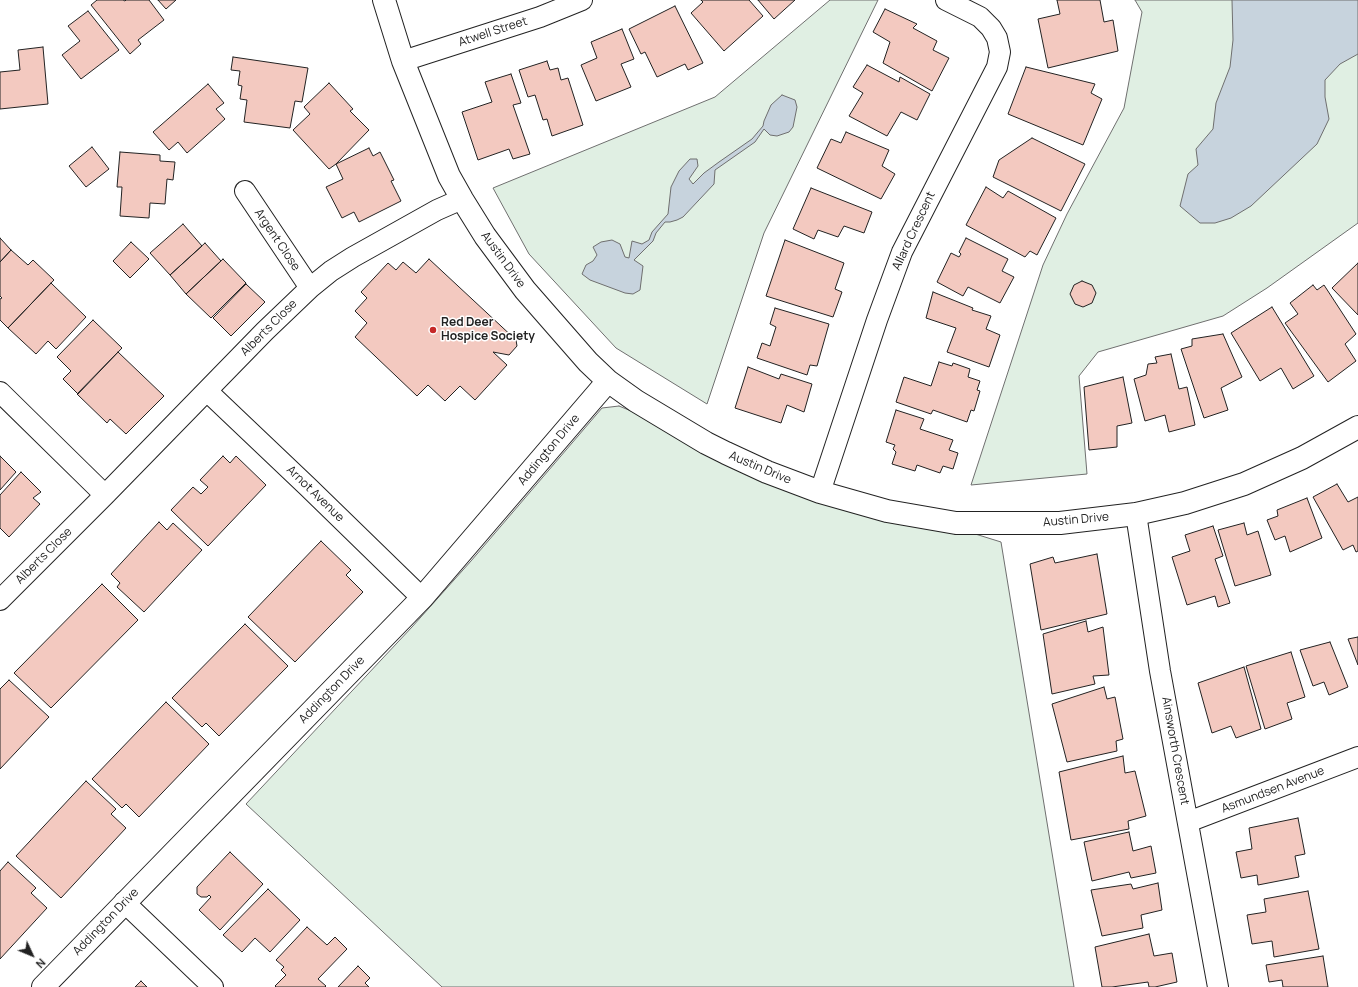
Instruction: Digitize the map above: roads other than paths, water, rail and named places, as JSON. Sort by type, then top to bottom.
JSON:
[{"type":"street","name":"Austin Drive","points":[[384,0],[402,61],[449,176],[485,236],[525,290],[588,362],[608,381],[636,401],[726,454],[767,472],[820,492],[887,511],[956,523],[1060,524],[1136,514],[1185,503],[1244,484],[1302,458],[1358,427]]},
{"type":"street","name":"Atwell Street","points":[[402,61],[526,22],[582,0]]},
{"type":"street","name":"Allard Crescent","points":[[820,492],[872,334],[902,252],[997,67],[1000,52],[997,38],[991,28],[980,17],[946,0]]},
{"type":"street","name":"Argent Close","points":[[245,191],[310,288]]},
{"type":"street","name":"Alberts Close","points":[[0,600],[265,331],[310,288],[331,271],[359,253],[437,210],[462,199]]},
{"type":"street","name":"Addington Drive","points":[[43,987],[124,902],[422,598],[608,381]]},
{"type":"street","name":"Arnot Avenue","points":[[207,391],[422,598]]},
{"type":"street","points":[[0,392],[105,495]]},
{"type":"street","name":"Ainsworth Crescent","points":[[1136,514],[1160,671],[1218,987]]},
{"type":"street","name":"Asmundsen Avenue","points":[[1188,822],[1358,757]]},
{"type":"street","points":[[124,902],[213,987]]},
{"type":"place","name":"Red Deer Hospice Society","points":[[433,330]]}]
